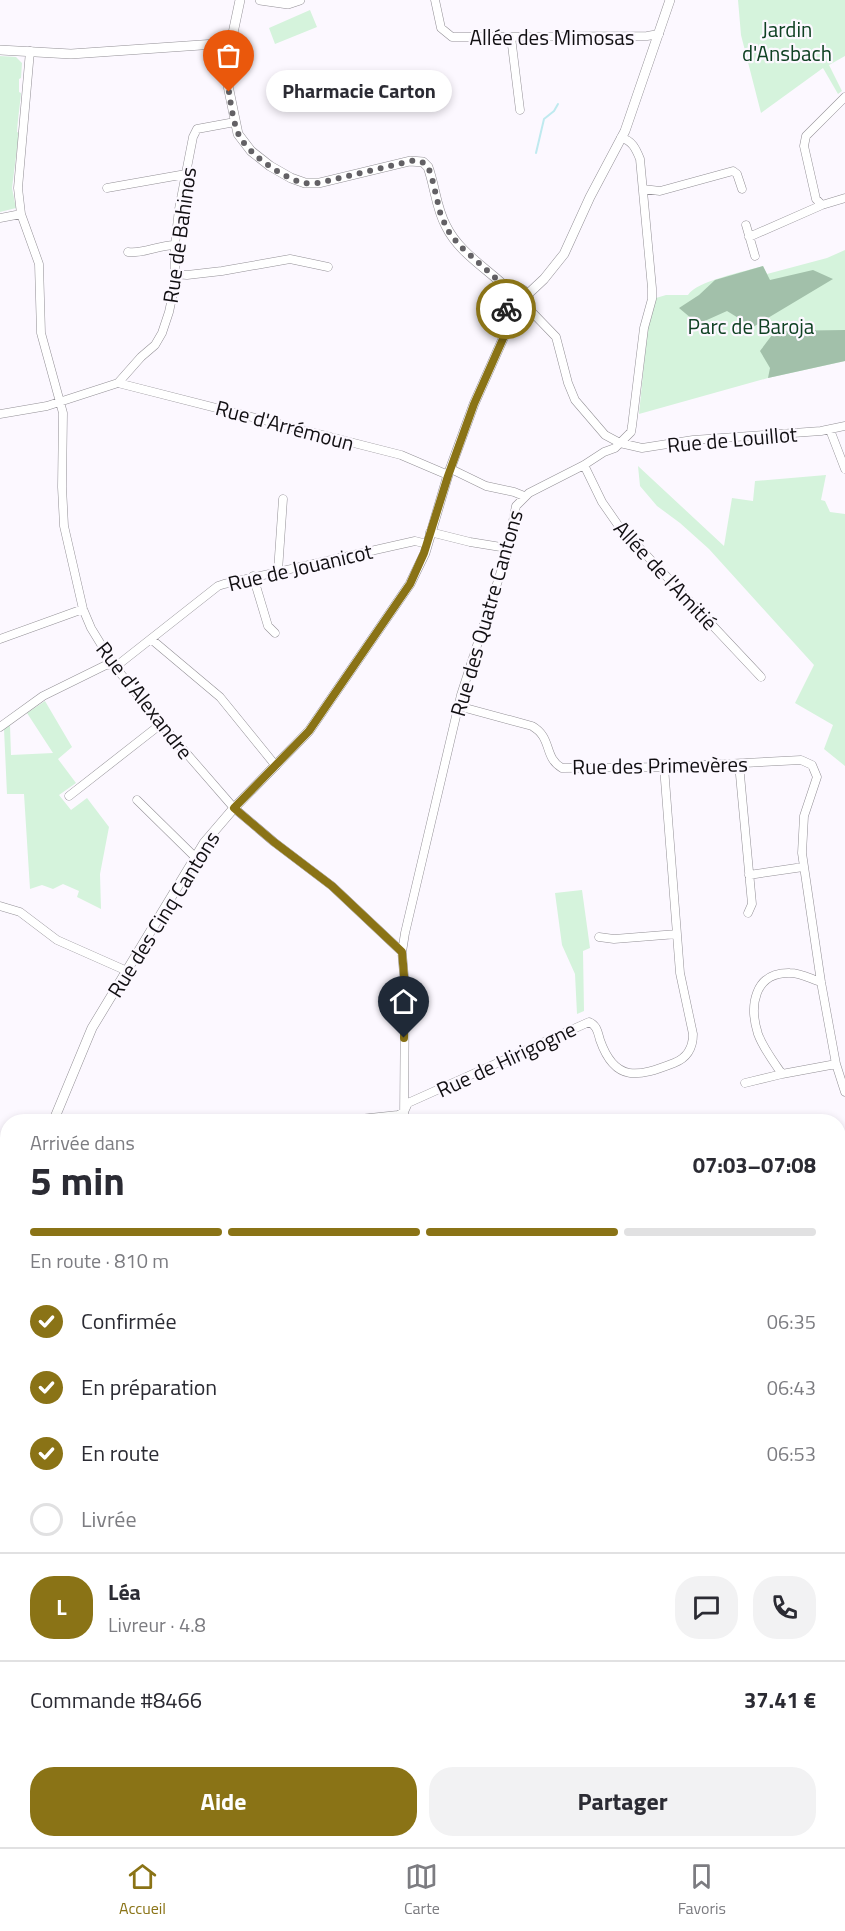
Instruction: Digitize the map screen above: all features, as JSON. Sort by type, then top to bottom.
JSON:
[{"type":"street","points":[[240,0],[225,71],[238,134],[250,151],[270,166],[305,183],[319,183],[416,160],[423,162],[429,167],[441,216],[450,234],[460,246],[509,290]]},
{"type":"street","points":[[261,0],[288,4],[300,0]]},
{"type":"street","name":"Allée des Mimosas","points":[[435,0],[441,28],[452,37],[646,36],[658,34]]},
{"type":"street","points":[[528,294],[544,279],[564,254],[590,197],[621,138],[631,116],[670,0]]},
{"type":"street","points":[[512,37],[520,110]]},
{"type":"street","points":[[0,50],[96,53],[230,43]]},
{"type":"street","name":"Rue d'Alexandre","points":[[30,51],[18,188],[21,214],[39,264],[41,333],[63,413],[64,525],[83,609],[91,628],[113,664],[161,724],[234,808],[332,886],[402,952]]},
{"type":"street","points":[[822,205],[816,200],[804,146],[806,136],[845,97]]},
{"type":"street","name":"Rue de Bahinos","points":[[118,383],[154,345],[162,333],[169,312],[175,274],[175,245],[186,174],[197,129],[235,122]]},
{"type":"street","points":[[528,308],[556,338],[575,400],[604,435],[620,443],[631,432],[644,328],[652,299],[640,159],[635,147],[626,139],[621,138]]},
{"type":"street","points":[[643,189],[660,191],[733,171],[737,174],[742,189]]},
{"type":"street","points":[[107,188],[186,174]]},
{"type":"street","points":[[749,237],[822,205],[845,198]]},
{"type":"street","points":[[0,218],[21,214]]},
{"type":"street","points":[[746,225],[755,256]]},
{"type":"street","points":[[128,252],[140,254],[163,246],[175,245]]},
{"type":"street","points":[[175,274],[187,275],[290,259],[328,267]]},
{"type":"street","points":[[517,288],[528,294],[530,301],[528,308],[522,314],[514,314],[506,310],[503,302],[509,290],[517,288]]},
{"type":"street","name":"Rue des Cinq Cantons","points":[[56,1114],[92,1028],[195,857],[234,808],[309,731],[410,584],[427,543],[474,404],[514,314]]},
{"type":"street","points":[[0,414],[60,402],[118,383]]},
{"type":"street","name":"Rue d'Arrémoun","points":[[118,383],[401,455],[486,486],[524,496]]},
{"type":"street","name":"Rue de Louillot","points":[[620,443],[642,448],[693,440],[830,430],[845,426]]},
{"type":"street","points":[[830,430],[845,469]]},
{"type":"street","name":"Rue des Quatre Cantons","points":[[404,1112],[405,987],[402,952],[458,706],[506,556],[513,515],[516,506],[524,496],[615,448],[620,443]]},
{"type":"street","name":"Allée de l'Amitié","points":[[584,465],[602,502],[618,525],[761,677]]},
{"type":"street","points":[[278,571],[283,499]]},
{"type":"street","points":[[430,532],[507,548]]},
{"type":"street","name":"Rue de Jouanicot","points":[[0,727],[43,696],[106,665],[119,664],[218,586],[253,576],[415,541],[427,543]]},
{"type":"street","points":[[253,576],[268,626],[275,633]]},
{"type":"street","points":[[2,636],[83,609]]},
{"type":"street","points":[[151,639],[160,644],[220,698],[276,766]]},
{"type":"street","name":"Rue des Primevères","points":[[458,706],[532,726],[540,731],[546,740],[551,759],[562,768],[664,767],[801,760],[810,763],[817,774],[802,826],[803,867]]},
{"type":"street","points":[[69,796],[161,724]]},
{"type":"street","points":[[739,764],[752,904],[748,912]]},
{"type":"street","name":"Rue de Hirigogne","points":[[400,1114],[404,1112],[408,1103],[589,1022],[595,1026],[609,1059],[622,1072],[638,1073],[676,1063],[691,1048],[693,1035],[680,973],[664,767]]},
{"type":"street","points":[[137,800],[195,857]]},
{"type":"street","points":[[749,875],[803,867],[836,1064],[844,1088]]},
{"type":"street","points":[[0,906],[20,912],[57,940],[127,970]]},
{"type":"street","points":[[599,937],[614,939],[677,934]]},
{"type":"street","points":[[782,1074],[759,1035],[754,1018],[754,1002],[758,988],[768,979],[790,973],[821,982]]},
{"type":"street","points":[[745,1083],[836,1064]]},
{"type":"green space","name":"Jardin d'Ansbach","points":[[738,0],[845,0],[845,56],[829,65],[842,91],[838,94],[823,68],[761,113],[741,35]]},
{"type":"green space","points":[[310,10],[317,27],[275,44],[269,28]]},
{"type":"green space","points":[[0,56],[16,57],[22,63],[19,79],[19,92],[21,93],[17,132],[19,133],[12,188],[16,208],[0,212]]},
{"type":"green space","name":"Parc de Baroja","points":[[845,250],[845,361],[768,378],[639,414],[649,313],[656,298],[666,295],[688,295],[701,285],[734,274],[763,266],[767,274],[827,258]]},
{"type":"green space","points":[[763,266],[770,280],[813,270],[833,279],[753,327],[727,311],[698,324],[679,308],[699,295],[715,280]]},
{"type":"green space","points":[[845,330],[845,361],[768,378],[770,368],[760,351],[775,331]]},
{"type":"green space","points":[[638,466],[724,546],[732,498],[753,501],[755,481],[826,475],[821,500],[825,501],[830,512],[845,514],[845,766],[824,749],[833,725],[795,703],[814,665],[709,549],[657,506],[640,486]]},
{"type":"green space","points":[[45,701],[72,747],[58,759],[76,783],[59,795],[71,810],[87,798],[109,827],[100,874],[101,909],[77,897],[79,891],[63,884],[53,889],[42,885],[30,889],[24,794],[7,794],[4,729],[10,725],[11,755],[53,753],[27,713]]},
{"type":"green space","points":[[582,890],[590,948],[583,951],[584,1011],[577,1014],[575,974],[562,945],[555,893]]},
{"type":"waterway","points":[[536,153],[544,119],[554,111],[558,104]]},
{"type":"way so far","points":[[229,92],[238,134],[244,144],[270,166],[291,178],[305,183],[319,183],[411,161],[423,162],[429,167],[445,226],[460,246],[509,290],[503,302],[506,309]]},
{"type":"place","name":"Pharmacie Carton","points":[[229,92]]},
{"type":"route","points":[[404,1038],[405,987],[402,952],[332,886],[234,808],[309,731],[410,584],[424,553],[474,404],[514,314],[506,309]]}]
